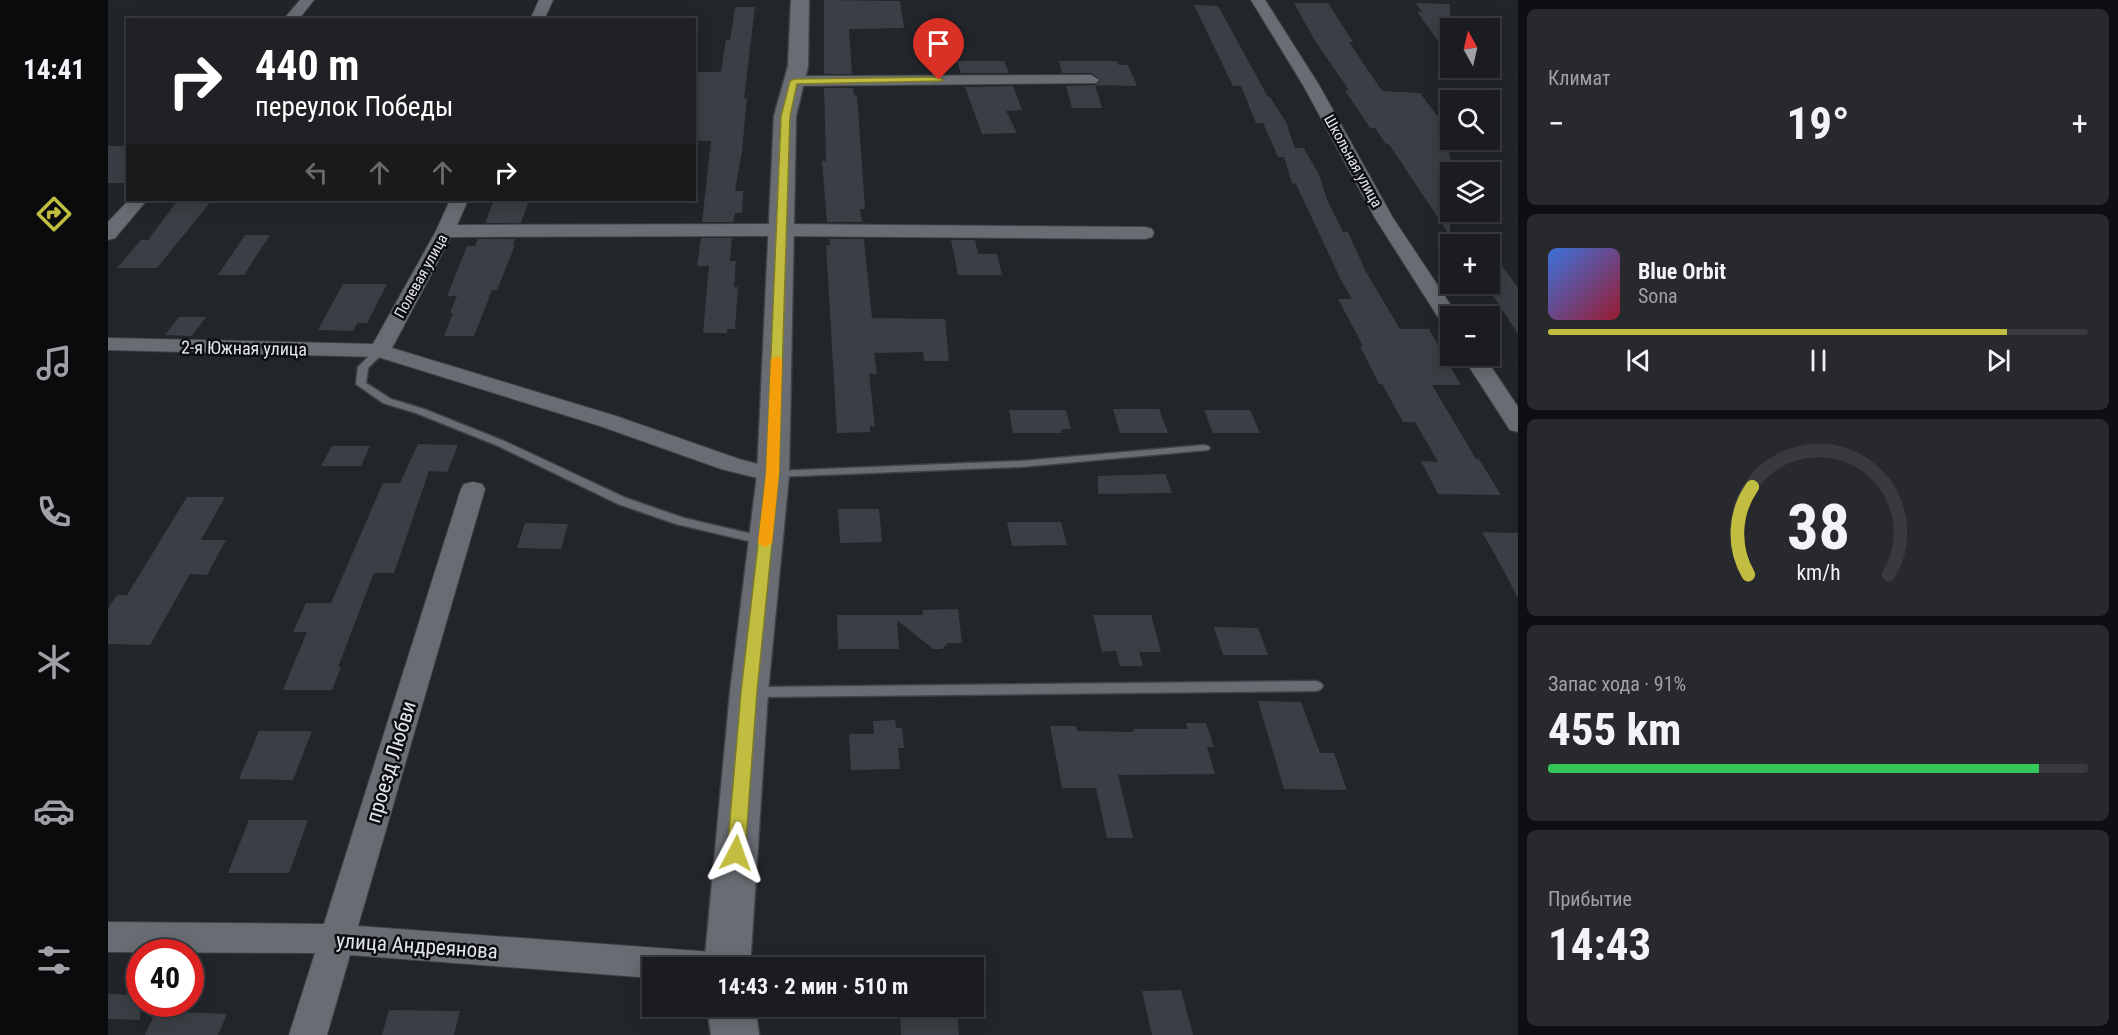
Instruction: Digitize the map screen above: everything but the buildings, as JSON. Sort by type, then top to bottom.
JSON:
[{"type":"street","points":[[292,18],[307,0]]},
{"type":"street","points":[[538,18],[546,0]]},
{"type":"street","points":[[728,957],[749,692],[773,474],[785,116],[798,66],[800,0]]},
{"type":"street","name":"Школьная улица","points":[[1258,0],[1311,85],[1384,218],[1440,306]]},
{"type":"street","points":[[794,81],[1090,80]]},
{"type":"street","points":[[110,229],[137,201]]},
{"type":"street","name":"Полевая улица","points":[[380,351],[445,231],[459,201]]},
{"type":"street","points":[[445,231],[781,230],[1145,233]]},
{"type":"street","name":"2-я Южная улица","points":[[108,344],[380,351],[608,421],[730,464],[773,474]]},
{"type":"street","points":[[1480,366],[1518,425]]},
{"type":"street","name":"проезд Любви","points":[[308,1035],[473,489]]},
{"type":"street","name":"улица Андреянова","points":[[108,937],[338,939],[642,962]]},
{"type":"street","points":[[733,1017],[735,1035]]},
{"type":"lane","points":[[380,351],[363,367],[361,384],[387,401],[500,443],[622,501],[680,521],[765,541]]},
{"type":"lane","points":[[773,474],[1021,464],[1204,448]]},
{"type":"lane","points":[[749,692],[1316,686]]},
{"type":"slow traffic","points":[[765,543],[773,474],[777,359]]},
{"type":"route","points":[[736,853],[749,692],[773,474],[785,116],[794,81],[939,80]]}]
